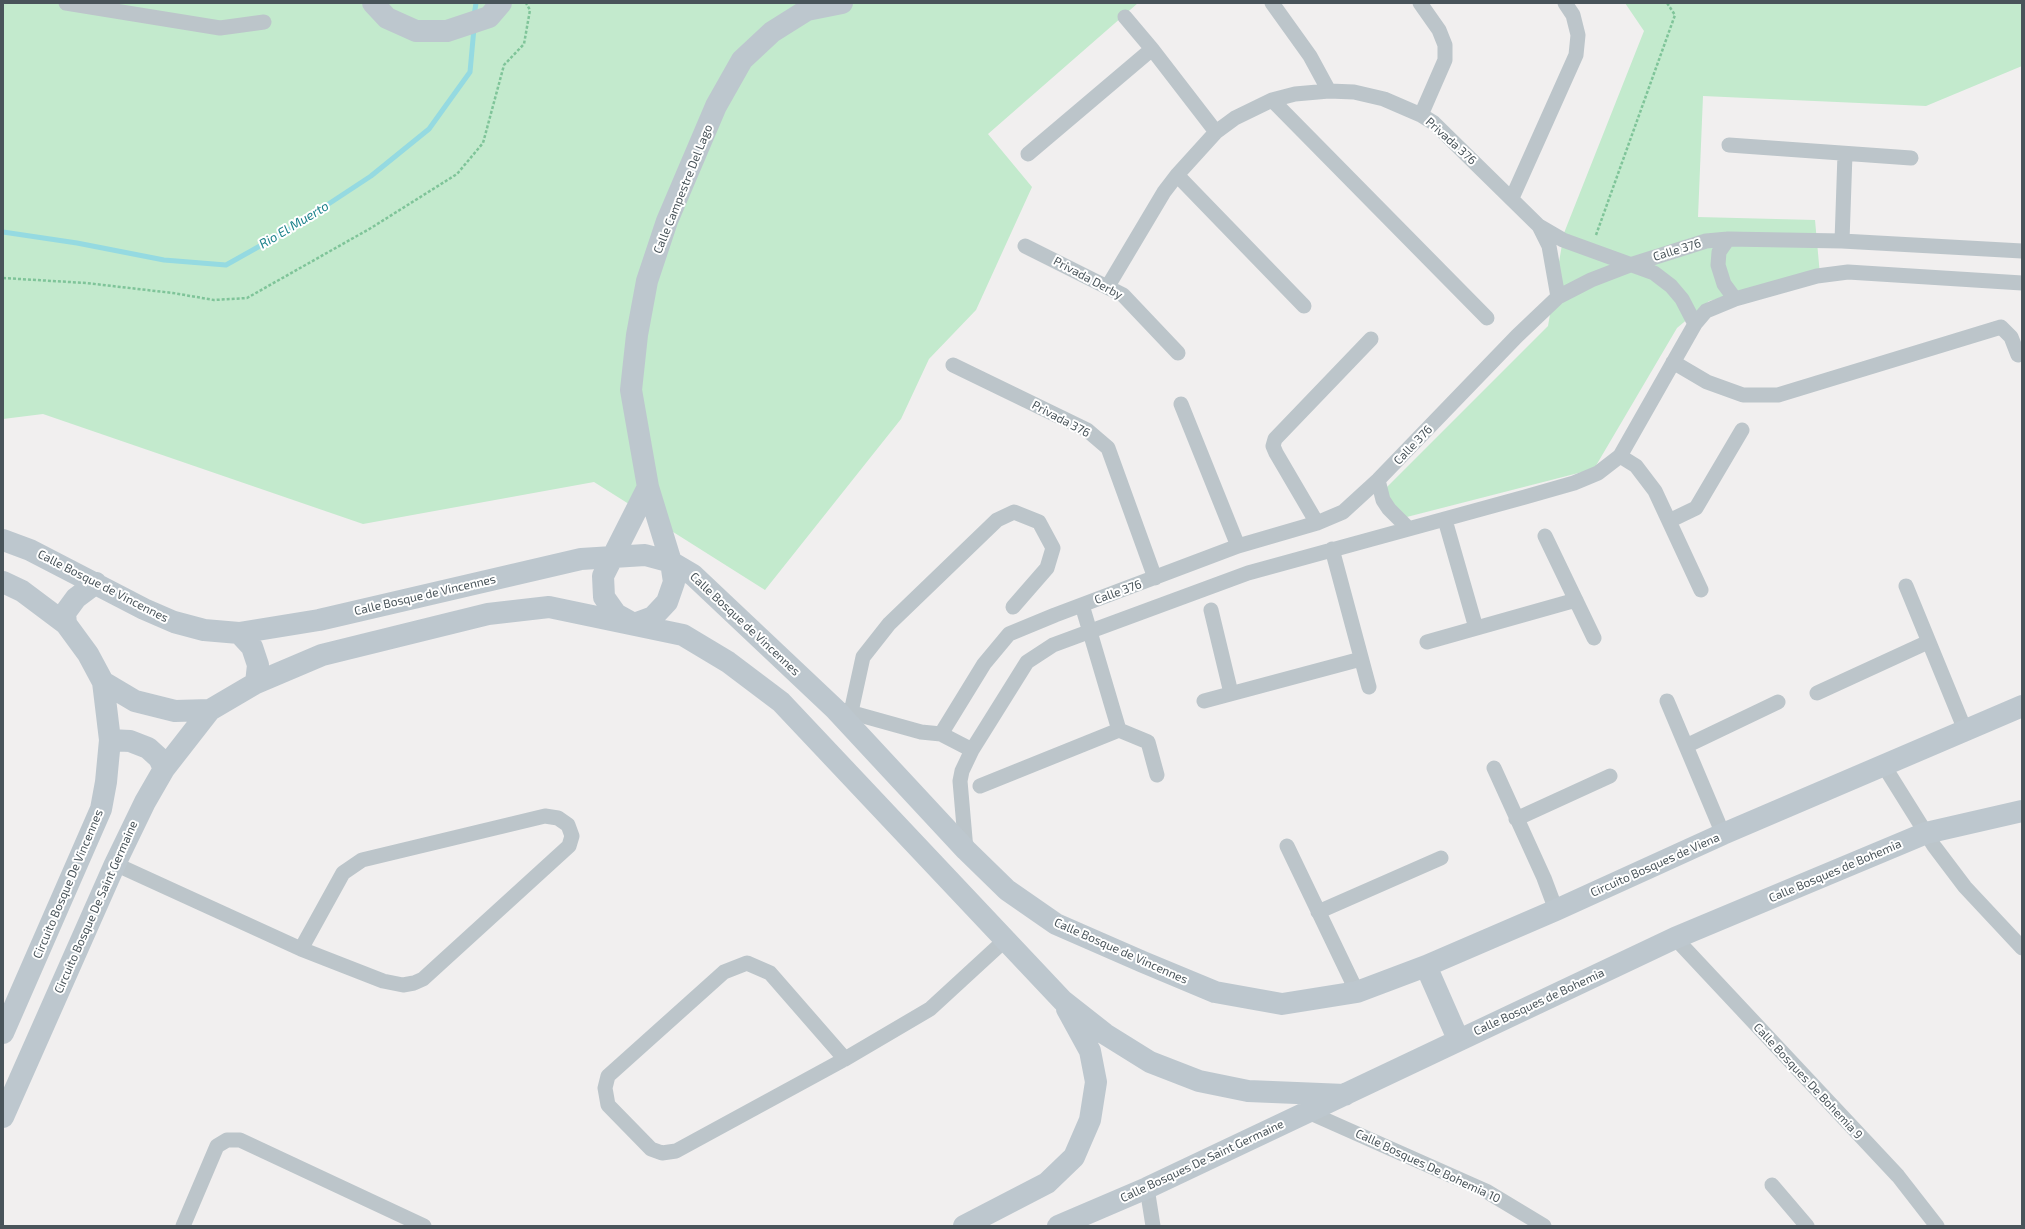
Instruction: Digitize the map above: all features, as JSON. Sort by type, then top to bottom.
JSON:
[{"type":"main road","points":[[373,3],[387,18],[416,31],[447,31],[495,10]]},
{"type":"main road","name":"Calle Campestre Del Lago","points":[[634,624],[653,616],[667,602],[674,582],[672,562],[648,487],[631,390],[637,335],[647,281],[667,221],[716,106],[742,60],[772,32],[807,10],[842,3]]},
{"type":"main road","points":[[634,624],[616,614],[604,597],[603,576],[648,487]]},
{"type":"main road","name":"Calle Bosque de Vincennes","points":[[3,540],[30,550],[144,609],[174,622],[204,630],[238,633],[319,620],[581,558],[645,555],[672,562],[693,575],[843,710],[966,850],[1007,890],[1056,924],[1215,992],[1282,1004]]},
{"type":"main road","points":[[3,582],[22,591],[66,624],[88,654],[103,682],[135,701],[175,711],[210,710],[256,683],[322,655],[488,614],[549,607],[683,635],[728,662],[780,702],[1004,941],[1063,1001],[1090,1051],[1096,1082],[1090,1120],[1074,1157],[1047,1183],[964,1226]]},
{"type":"main road","points":[[66,624],[65,613],[76,598],[96,583]]},
{"type":"main road","points":[[238,633],[252,647],[258,665],[256,683]]},
{"type":"main road","name":"Circuito Bosque De Vincennes","points":[[3,1033],[101,810],[106,782],[110,740],[103,682]]},
{"type":"main road","name":"Circuito Bosques de Viena","points":[[1282,1004],[1357,992],[1426,966],[1556,910],[1723,834],[2022,706]]},
{"type":"main road","name":"Circuito Bosque De Saint Germaine","points":[[3,1117],[114,864],[144,802],[164,769],[210,710]]},
{"type":"main road","points":[[110,740],[130,741],[148,748],[159,758],[164,769]]},
{"type":"main road","name":"Calle Bosques de Bohemia","points":[[1063,1001],[1105,1034],[1150,1062],[1199,1081],[1248,1091],[1345,1094],[1458,1039],[1675,938],[1926,833],[2022,811]]},
{"type":"main road","points":[[1426,966],[1458,1039]]},
{"type":"main road","name":"Calle Bosques De Saint Germaine","points":[[1058,1226],[1147,1188],[1345,1094]]},
{"type":"street","points":[[66,3],[220,28],[264,22]]},
{"type":"street","points":[[1272,3],[1310,56],[1329,91]]},
{"type":"street","points":[[1420,3],[1439,30],[1445,45],[1446,60],[1421,115]]},
{"type":"street","points":[[1512,198],[1576,55],[1578,35],[1573,15],[1565,3]]},
{"type":"street","points":[[1125,17],[1152,48],[1216,132]]},
{"type":"street","points":[[1028,154],[1152,48]]},
{"type":"street","name":"Privada 376","points":[[1108,286],[1146,220],[1177,175],[1216,132],[1235,118],[1272,100],[1294,94],[1329,91],[1354,92],[1384,99],[1421,115],[1434,123],[1539,226]]},
{"type":"street","points":[[1272,100],[1487,318]]},
{"type":"street","points":[[1729,145],[1911,158]]},
{"type":"street","points":[[1842,241],[1845,154]]},
{"type":"street","points":[[1177,175],[1304,306]]},
{"type":"street","points":[[1539,226],[1563,240],[1590,251],[1654,272],[1671,286],[1682,299],[1695,324]]},
{"type":"street","points":[[1539,226],[1549,246],[1558,297]]},
{"type":"street","points":[[1728,239],[1719,252],[1718,265],[1724,284],[1735,299]]},
{"type":"street","name":"Calle 376","points":[[941,734],[984,664],[1009,634],[1238,546],[1317,523],[1343,512],[1378,480],[1517,336],[1558,297],[1591,280],[1630,264],[1706,241],[1728,239],[1842,241],[2022,251]]},
{"type":"street","name":"Privada Derby","points":[[1025,246],[1108,286],[1123,295],[1178,353]]},
{"type":"street","points":[[966,850],[960,776],[972,750],[1027,662],[1053,645],[1089,630],[1248,573],[1408,528],[1445,520],[1574,483],[1598,473],[1620,456],[1695,324],[1706,311],[1735,299],[1817,276],[1848,272],[2022,283]]},
{"type":"street","points":[[1673,362],[1707,382],[1743,395],[1778,395],[2001,327],[2012,337],[2018,355]]},
{"type":"street","points":[[1317,523],[1276,454],[1273,446],[1275,439],[1371,339]]},
{"type":"street","name":"Privada 376","points":[[953,365],[1087,430],[1108,448],[1155,578]]},
{"type":"street","points":[[1181,404],[1238,546]]},
{"type":"street","points":[[1669,521],[1696,508],[1742,430]]},
{"type":"street","points":[[1620,456],[1636,466],[1655,491],[1701,590]]},
{"type":"street","points":[[1378,480],[1383,500],[1389,509],[1408,528]]},
{"type":"street","points":[[972,750],[941,734],[921,732],[843,710],[863,657],[889,624],[997,520],[1014,512],[1039,522],[1053,548],[1047,568],[1013,607]]},
{"type":"street","points":[[1445,520],[1476,628]]},
{"type":"street","points":[[1545,536],[1594,638]]},
{"type":"street","points":[[1332,549],[1369,687]]},
{"type":"street","points":[[1906,586],[1928,642],[1966,730]]},
{"type":"street","points":[[1427,642],[1576,600]]},
{"type":"street","points":[[1082,605],[1120,730]]},
{"type":"street","points":[[1210,610],[1230,693]]},
{"type":"street","points":[[1817,693],[1928,642]]},
{"type":"street","points":[[1204,701],[1361,659]]},
{"type":"street","points":[[1666,701],[1723,834]]},
{"type":"street","points":[[1686,746],[1778,702]]},
{"type":"street","points":[[980,786],[1120,730],[1148,742],[1157,775]]},
{"type":"street","points":[[1884,766],[1926,833],[1965,887],[2022,948]]},
{"type":"street","points":[[1494,768],[1544,878],[1556,910]]},
{"type":"street","points":[[1516,819],[1610,776]]},
{"type":"street","points":[[114,864],[301,949],[384,981],[404,985],[423,979],[569,846],[572,836],[568,825],[558,818],[545,816],[362,860],[342,873],[301,949]]},
{"type":"street","points":[[1287,846],[1357,992]]},
{"type":"street","points":[[1318,912],[1441,858]]},
{"type":"street","name":"Calle Bosques De Bohemia 9","points":[[1675,938],[1898,1176],[1937,1226]]},
{"type":"street","points":[[845,1059],[770,973],[747,963],[724,972],[608,1076],[605,1088],[608,1105],[651,1149],[662,1153],[676,1151],[845,1059],[930,1009],[1004,941]]},
{"type":"street","name":"Calle Bosques De Bohemia 10","points":[[1308,1112],[1486,1191],[1544,1226]]},
{"type":"street","points":[[183,1226],[217,1146],[227,1140],[240,1140],[424,1226]]},
{"type":"street","points":[[1772,1185],[1807,1226]]},
{"type":"street","points":[[1147,1188],[1153,1226]]},
{"type":"path","points":[[3,278],[86,283],[173,293],[214,300],[247,298],[371,228],[457,174],[482,143],[504,65],[524,44],[530,10],[526,3]]},
{"type":"path","points":[[1590,251],[1675,15],[1667,3]]},
{"type":"green space","points":[[3,3],[1138,3],[988,134],[1032,187],[976,310],[929,359],[901,419],[765,590],[594,482],[363,524],[43,414],[3,419]]},
{"type":"green space","points":[[1625,3],[2022,3],[2022,66],[1926,106],[1703,96],[1698,217],[1815,220],[1820,275],[1709,301],[1677,328],[1594,469],[1399,519],[1385,489],[1548,326],[1564,233],[1644,31]]},
{"type":"waterway","name":"Rio El Muerto","points":[[474,16],[476,3]]},
{"type":"waterway","name":"Rio El Muerto","points":[[3,232],[77,243],[164,260],[226,265],[292,228],[371,176],[429,129],[470,72],[474,28]]}]
